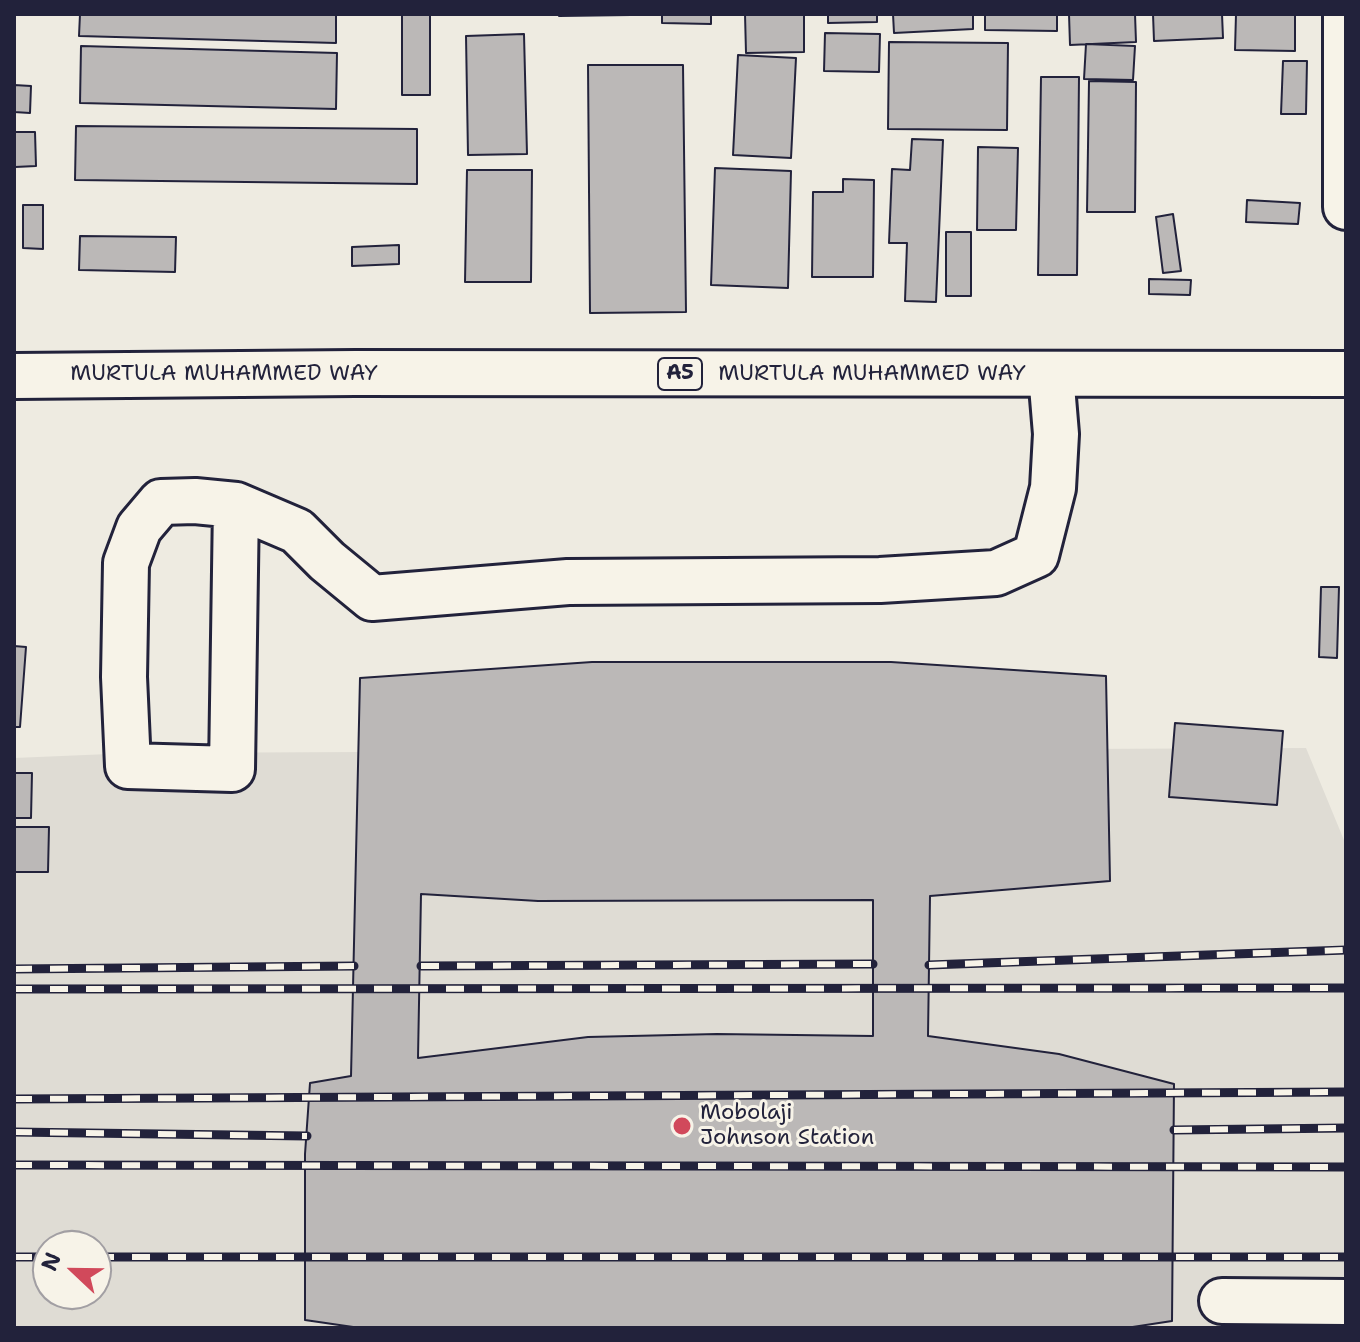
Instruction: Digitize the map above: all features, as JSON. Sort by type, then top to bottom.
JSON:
[{"type":"main road","points":[[1346,14],[1346,207]]},
{"type":"main road","name":"MURTULA MUHAMMED WAY","points":[[14,376],[355,373],[1346,374]]},
{"type":"main road","points":[[236,505],[232,769],[128,766],[124,677],[126,563],[139,528],[161,502],[236,505],[297,531],[372,598],[568,582],[880,580],[996,573],[1036,555],[1053,488],[1056,434],[1051,374]]},
{"type":"main road","points":[[1222,1301],[1346,1302]]},
{"type":"shaded area","points":[[1306,748],[1346,845],[1346,1328],[14,1328],[14,758],[133,753]]},
{"type":"building","points":[[80,14],[336,14],[336,43],[79,36]]},
{"type":"building","points":[[402,14],[430,14],[430,95],[402,95]]},
{"type":"building","points":[[631,14],[631,15],[559,16]]},
{"type":"building","points":[[662,14],[711,14],[711,24],[662,23]]},
{"type":"building","points":[[745,14],[804,14],[804,52],[746,53]]},
{"type":"building","points":[[828,14],[877,14],[877,22],[828,23]]},
{"type":"building","points":[[893,14],[973,14],[973,29],[894,33]]},
{"type":"building","points":[[985,14],[1057,14],[1057,31],[985,30]]},
{"type":"building","points":[[1069,14],[1135,14],[1136,42],[1070,45]]},
{"type":"building","points":[[1153,14],[1222,14],[1223,38],[1154,41]]},
{"type":"building","points":[[1236,14],[1295,14],[1295,51],[1235,50]]},
{"type":"building","points":[[825,33],[880,34],[879,72],[824,71]]},
{"type":"building","points":[[524,34],[527,154],[468,155],[466,36]]},
{"type":"building","points":[[889,42],[1008,43],[1007,130],[888,129]]},
{"type":"building","points":[[1086,44],[1135,46],[1133,80],[1084,79]]},
{"type":"building","points":[[81,46],[337,53],[336,109],[80,103]]},
{"type":"building","points":[[738,55],[796,58],[791,158],[733,155]]},
{"type":"building","points":[[1283,61],[1307,61],[1306,114],[1281,114]]},
{"type":"building","points":[[588,65],[683,65],[686,312],[590,313]]},
{"type":"building","points":[[1041,77],[1079,77],[1077,275],[1038,275]]},
{"type":"building","points":[[1089,81],[1136,82],[1135,212],[1087,212]]},
{"type":"building","points":[[14,85],[31,86],[30,113],[14,112]]},
{"type":"building","points":[[76,126],[417,129],[417,184],[75,180]]},
{"type":"building","points":[[15,132],[35,132],[36,166],[15,167]]},
{"type":"building","points":[[912,139],[943,140],[936,302],[905,301],[907,243],[889,243],[892,169],[910,170]]},
{"type":"building","points":[[978,147],[1018,148],[1016,230],[977,230]]},
{"type":"building","points":[[715,168],[791,171],[788,288],[711,285]]},
{"type":"building","points":[[467,170],[532,170],[531,282],[465,282]]},
{"type":"building","points":[[843,179],[874,180],[873,277],[812,277],[813,192],[843,192]]},
{"type":"building","points":[[1247,200],[1300,203],[1298,224],[1246,222]]},
{"type":"building","points":[[23,205],[43,205],[43,249],[23,248]]},
{"type":"building","points":[[1173,214],[1181,271],[1163,273],[1156,217]]},
{"type":"building","points":[[946,232],[971,232],[971,296],[946,296]]},
{"type":"building","points":[[80,236],[176,237],[175,272],[79,270]]},
{"type":"building","points":[[399,245],[399,264],[352,266],[352,247]]},
{"type":"building","points":[[1149,279],[1191,280],[1190,295],[1149,294]]},
{"type":"building","points":[[1321,587],[1339,587],[1337,658],[1319,657]]},
{"type":"building","points":[[14,646],[26,647],[20,727],[14,727]]},
{"type":"building","name":"Mobolaji Johnson Station","points":[[592,662],[891,662],[1106,676],[1110,881],[930,896],[928,1036],[1059,1054],[1174,1084],[1172,1321],[1126,1328],[360,1328],[305,1320],[305,1154],[310,1083],[351,1076],[360,678]],"holes":[[[421,894],[538,901],[873,900],[873,1036],[717,1034],[588,1037],[418,1058]]]},
{"type":"building","points":[[1175,723],[1283,731],[1277,805],[1169,797]]},
{"type":"building","points":[[14,773],[32,773],[31,818],[14,818]]},
{"type":"building","points":[[14,827],[49,827],[48,872],[14,872]]},
{"type":"railway","points":[[929,965],[1346,950]]},
{"type":"railway","points":[[421,966],[873,964]]},
{"type":"railway","points":[[14,969],[354,966]]},
{"type":"railway","points":[[14,989],[1346,988]]},
{"type":"railway","points":[[14,1099],[1346,1092]]},
{"type":"railway","points":[[1174,1130],[1346,1128]]},
{"type":"railway","points":[[14,1132],[307,1136]]},
{"type":"railway","points":[[14,1165],[1346,1167]]},
{"type":"railway","points":[[14,1257],[32,1257]]},
{"type":"railway","points":[[112,1257],[1346,1257]]},
{"type":"place","name":"Mobolaji Johnson Station","points":[[682,1126]]}]
